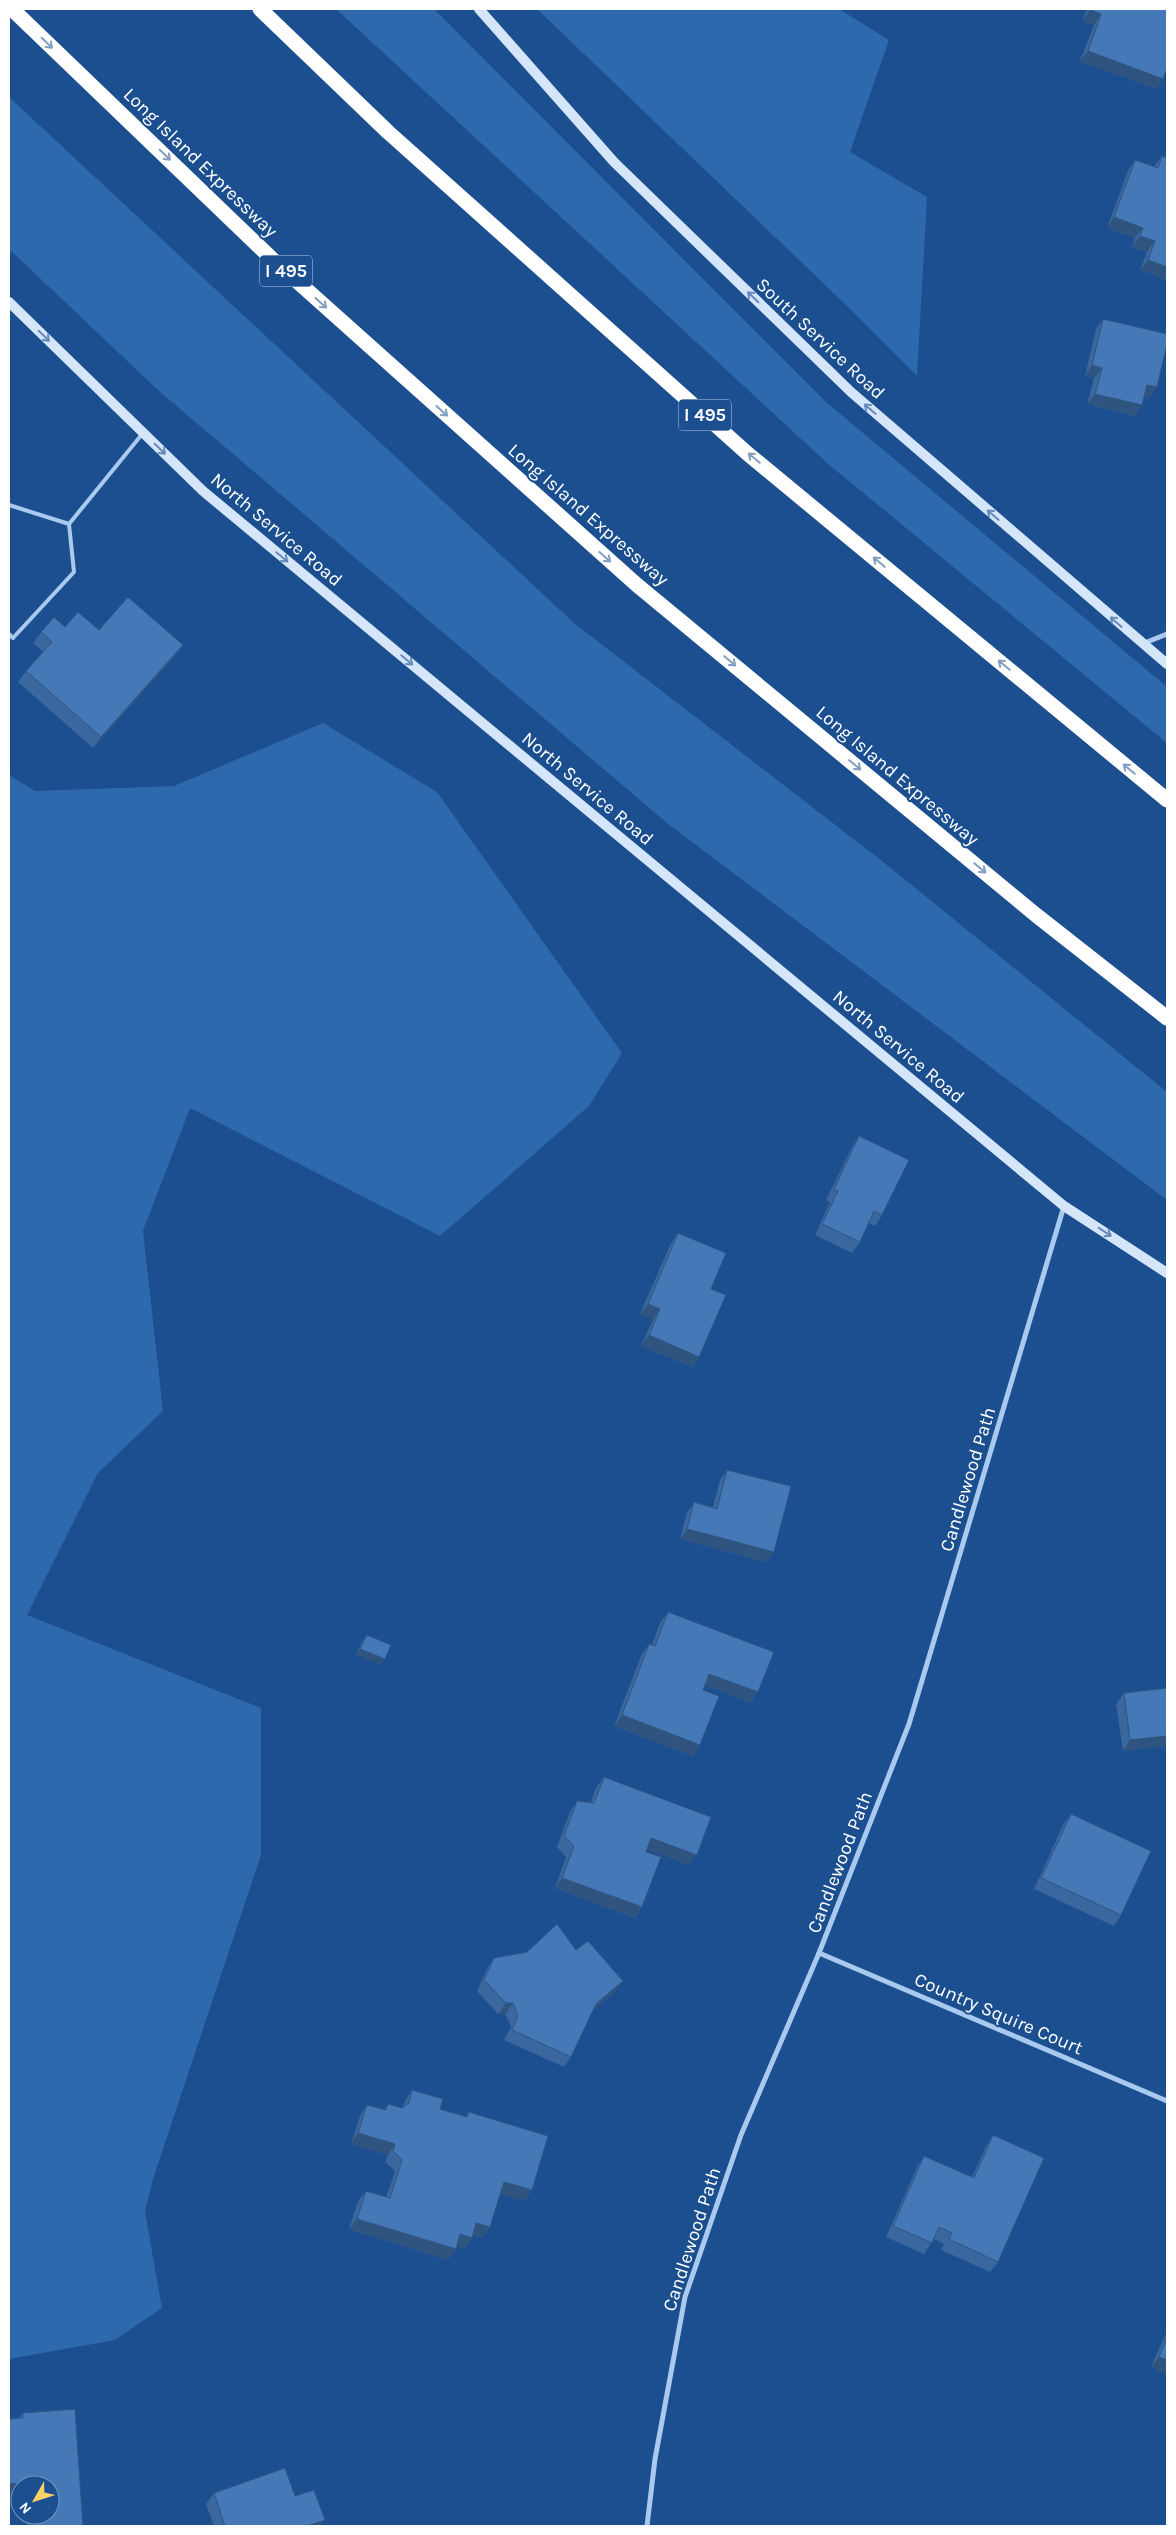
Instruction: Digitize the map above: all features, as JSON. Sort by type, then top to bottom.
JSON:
[{"type":"highway","name":"Long Island Expressway","points":[[12,9],[271,258],[637,585],[1036,915],[1167,1018]]},
{"type":"highway","name":"I 495","points":[[260,9],[388,132],[748,454],[1167,800]]},
{"type":"main road","name":"South Service Road","points":[[479,9],[614,162],[851,392],[1167,664]]},
{"type":"main road","name":"North Service Road","points":[[9,302],[211,498],[1064,1206],[1167,1273]]},
{"type":"street","points":[[1142,644],[1167,634]]},
{"type":"street","name":"Candlewood Path","points":[[647,2526],[655,2459],[685,2297],[740,2135],[820,1952],[909,1724],[1064,1206]]},
{"type":"street","name":"Country Squire Court","points":[[820,1952],[1167,2101]]},
{"type":"lane","points":[[9,634],[13,638],[74,572],[69,524],[143,433]]},
{"type":"lane","points":[[9,505],[69,524]]},
{"type":"shaded area","points":[[336,9],[434,9],[825,401],[1167,687],[1167,743],[827,463]]},
{"type":"shaded area","points":[[537,9],[839,9],[889,40],[850,152],[927,197],[917,376],[848,307]]},
{"type":"shaded area","points":[[9,97],[574,623],[882,861],[1167,1092],[1167,1200],[667,823],[159,391],[9,249]]},
{"type":"shaded area","points":[[323,723],[437,792],[622,1053],[589,1106],[440,1236],[190,1108],[143,1231],[163,1411],[98,1473],[27,1615],[261,1708],[261,1855],[153,2179],[145,2212],[162,2308],[115,2340],[9,2359],[9,775],[35,791],[174,786]]},
{"type":"building","points":[[1090,9],[1167,9],[1167,68],[1163,79],[1088,51],[1101,14]]},
{"type":"building","points":[[1162,156],[1167,158],[1167,267],[1148,260],[1155,241],[1140,236],[1143,228],[1114,217],[1135,160],[1158,168]]},
{"type":"building","points":[[1103,319],[1167,334],[1167,344],[1157,387],[1147,385],[1142,405],[1095,394],[1102,368],[1092,365]]},
{"type":"building","points":[[128,597],[183,645],[101,737],[26,671],[52,642],[41,632],[54,617],[65,627],[78,612],[99,630]]},
{"type":"building","points":[[859,1136],[909,1160],[882,1215],[874,1211],[860,1242],[822,1224],[838,1191],[834,1189]]},
{"type":"building","points":[[678,1233],[726,1253],[711,1289],[726,1295],[699,1357],[649,1335],[660,1309],[648,1304]]},
{"type":"building","points":[[727,1470],[791,1486],[774,1552],[687,1529],[694,1502],[717,1509]]},
{"type":"building","points":[[668,1612],[774,1652],[758,1692],[709,1674],[703,1690],[719,1696],[700,1745],[622,1715],[649,1644],[655,1646]]},
{"type":"building","points":[[367,1635],[391,1645],[385,1659],[360,1649]]},
{"type":"building","points":[[1167,1688],[1167,1736],[1130,1740],[1124,1693]]},
{"type":"building","points":[[604,1777],[711,1817],[697,1855],[651,1838],[646,1852],[661,1857],[642,1907],[562,1878],[574,1846],[564,1836],[577,1801],[594,1803]]},
{"type":"building","points":[[1071,1814],[1151,1851],[1121,1915],[1041,1878]]},
{"type":"building","points":[[557,1924],[576,1950],[588,1941],[623,1981],[596,2004],[571,2057],[512,2030],[518,2016],[513,2003],[506,2003],[484,1980],[494,1958],[527,1952]]},
{"type":"building","points":[[412,2090],[443,2099],[440,2109],[467,2117],[469,2112],[548,2136],[532,2190],[504,2182],[490,2227],[476,2223],[472,2238],[460,2234],[456,2249],[357,2219],[366,2191],[390,2198],[402,2160],[393,2151],[395,2144],[358,2133],[367,2105],[386,2110],[388,2104],[402,2108],[409,2103]]},
{"type":"building","points":[[993,2135],[1044,2158],[998,2262],[949,2239],[952,2233],[939,2227],[932,2243],[893,2226],[924,2156],[974,2178]]},
{"type":"building","points":[[1167,2337],[1167,2360],[1159,2357]]},
{"type":"building","points":[[75,2409],[83,2526],[35,2526],[60,2525],[60,2475],[10,2475],[9,2484],[9,2419],[23,2418],[23,2413]]},
{"type":"building","points":[[285,2468],[295,2496],[314,2490],[325,2520],[307,2526],[225,2526],[214,2493]]}]
